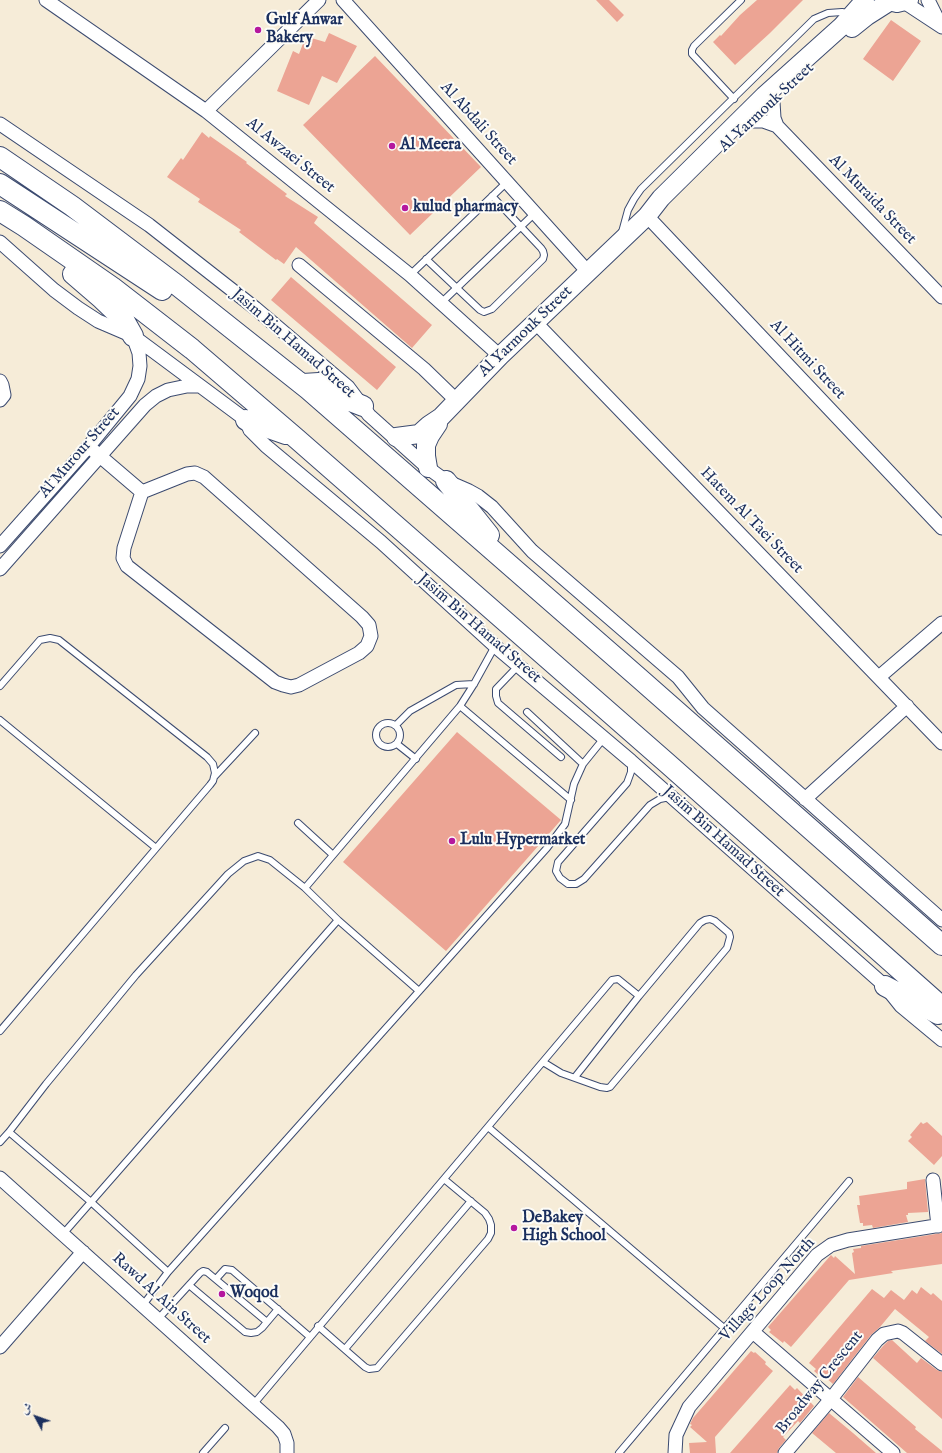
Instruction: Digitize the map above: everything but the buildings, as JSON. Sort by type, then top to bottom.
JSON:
[{"type":"main road","name":"Jasim Bin Hamad Street","points":[[0,156],[72,206],[302,384],[942,945]]},
{"type":"main road","points":[[0,184],[179,301],[230,328]]},
{"type":"main road","name":"Jasim Bin Hamad Street","points":[[0,211],[112,287],[177,336],[662,758],[942,1007]]},
{"type":"main road","points":[[24,226],[38,244],[124,320],[133,336]]},
{"type":"main road","points":[[302,384],[311,383],[323,385],[340,396],[363,406]]},
{"type":"main road","points":[[246,420],[297,439]]},
{"type":"main road","points":[[446,481],[495,542],[501,557]]},
{"type":"main road","points":[[885,986],[942,1016]]},
{"type":"street","name":"Al Awzaei Street","points":[[46,0],[206,111],[410,275],[500,356]]},
{"type":"street","points":[[206,111],[318,0]]},
{"type":"street","name":"Al Abdali Street","points":[[343,0],[588,272]]},
{"type":"street","name":"Al Yarmouk Street","points":[[647,216],[661,198],[764,96],[853,14],[865,0]]},
{"type":"street","points":[[928,0],[942,28]]},
{"type":"street","points":[[897,1],[942,28]]},
{"type":"street","name":"Al Yarmouk Street","points":[[396,437],[419,434],[441,417],[500,356],[647,216],[672,198],[859,22],[883,5],[897,1]]},
{"type":"street","points":[[773,102],[774,118],[777,126]]},
{"type":"street","points":[[753,121],[777,126]]},
{"type":"street","name":"Jasim Bin Hamad Street","points":[[0,124],[149,225],[255,308],[331,372],[348,387],[369,415],[396,437],[428,468],[446,481],[469,491],[492,507],[532,551],[678,677],[703,708],[942,920]]},
{"type":"street","name":"Al Muraida Street","points":[[777,126],[942,297]]},
{"type":"street","name":"Al Hitmi Street","points":[[647,216],[942,528]]},
{"type":"street","name":"Jasim Bin Hamad Street","points":[[0,242],[54,290],[78,308],[98,321],[133,336],[246,420],[250,430],[266,446],[381,542],[495,646],[672,797],[885,986],[901,1006],[942,1040]]},
{"type":"street","points":[[299,265],[424,369],[457,401]]},
{"type":"street","name":"Hatem Al Taei Street","points":[[535,322],[880,677],[942,743]]},
{"type":"street","name":"Al Murour Street","points":[[0,546],[130,396],[136,386],[140,372],[140,359],[133,336]]},
{"type":"street","points":[[0,381],[4,395],[0,400]]},
{"type":"street","name":"Al Murour Street","points":[[2,562],[100,456],[138,412],[156,396],[168,390],[179,387],[200,386]]},
{"type":"street","name":"Al Yarmouk Street","points":[[428,468],[426,445],[441,417]]},
{"type":"street","points":[[88,446],[142,492]]},
{"type":"street","points":[[195,473],[204,477],[362,617],[369,625],[371,636],[367,646],[359,653],[299,685],[291,687],[283,686],[275,682],[127,566],[123,558],[124,548],[142,492],[187,474],[195,473]]},
{"type":"street","points":[[880,677],[942,622]]},
{"type":"street","points":[[806,800],[907,706]]},
{"type":"street","name":"Rawd Al Ain Street","points":[[0,1178],[278,1428],[284,1434],[287,1443],[287,1453]]},
{"type":"street","points":[[932,1180],[940,1225]]},
{"type":"street","name":"Village Loop North","points":[[675,1453],[676,1435],[689,1407],[817,1255],[831,1245],[848,1240],[940,1225]]},
{"type":"street","points":[[0,1347],[83,1252]]},
{"type":"street","name":"Broadway Crescent","points":[[785,1453],[831,1399],[877,1340],[884,1334],[898,1331],[903,1333],[942,1364]]},
{"type":"street","points":[[753,1332],[893,1453]]},
{"type":"lane","points":[[734,99],[692,54],[692,50],[694,46],[741,0]]},
{"type":"lane","points":[[620,242],[628,210],[641,189],[814,19],[828,13],[842,12],[853,14]]},
{"type":"lane","points":[[410,275],[507,182]]},
{"type":"lane","points":[[426,259],[480,310],[488,311],[492,309],[542,259],[543,251],[492,196]]},
{"type":"lane","points":[[441,303],[535,213]]},
{"type":"lane","points":[[0,686],[40,640],[50,638],[59,640],[210,760],[214,768],[214,777]]},
{"type":"lane","points":[[305,888],[460,706],[495,646]]},
{"type":"lane","points":[[519,665],[496,688],[498,703],[561,757]]},
{"type":"lane","points":[[396,725],[410,711],[456,685],[474,684]]},
{"type":"lane","points":[[460,706],[571,800]]},
{"type":"lane","points":[[527,712],[583,764]]},
{"type":"lane","points":[[0,720],[156,848]]},
{"type":"lane","points":[[388,722],[396,725],[400,732],[397,744],[385,747],[378,743],[376,735],[378,728],[381,725],[388,722]]},
{"type":"lane","points":[[0,1031],[210,785],[214,777],[255,732]]},
{"type":"lane","points":[[143,1306],[168,1272],[547,848],[565,824],[574,784],[583,764],[604,738]]},
{"type":"lane","points":[[397,744],[416,759]]},
{"type":"lane","points":[[631,761],[631,772],[627,783],[558,862],[556,871],[560,878],[568,884],[576,884],[584,879],[650,805],[660,799],[672,797]]},
{"type":"lane","points":[[298,823],[333,854]]},
{"type":"lane","points":[[0,1142],[136,975],[228,874],[244,861],[258,856],[270,860],[305,888],[338,920],[419,991]]},
{"type":"lane","points":[[543,1062],[561,1072],[604,1088],[610,1087],[727,948],[730,937],[729,933],[715,921],[710,919],[704,920],[700,923],[575,1077]]},
{"type":"lane","points":[[63,1234],[338,920]]},
{"type":"lane","points":[[252,1406],[318,1326],[612,980],[618,979],[640,996]]},
{"type":"lane","points":[[488,1127],[724,1328]]},
{"type":"lane","points":[[9,1132],[91,1202],[168,1272]]},
{"type":"lane","points":[[318,1326],[369,1369],[373,1370],[381,1366],[488,1239],[491,1233],[489,1219],[485,1213],[444,1178]]},
{"type":"lane","points":[[619,1453],[849,1181]]},
{"type":"lane","points":[[344,1349],[471,1201]]},
{"type":"lane","points":[[216,1279],[223,1270],[230,1269],[310,1337]]},
{"type":"lane","points":[[158,1319],[203,1270],[216,1279],[267,1322]]},
{"type":"lane","points":[[189,1285],[245,1332],[257,1332],[278,1309]]},
{"type":"lane","points":[[203,1453],[225,1428]]},
{"type":"place","name":"Gulf Anwar Bakery","points":[[258,30]]},
{"type":"place","name":"Al Meera","points":[[392,146]]},
{"type":"place","name":"kulud pharmacy","points":[[405,208]]},
{"type":"place","name":"Lulu Hypermarket","points":[[452,841]]},
{"type":"place","name":"DeBakey High School","points":[[514,1228]]},
{"type":"place","name":"Woqod","points":[[222,1294]]}]
